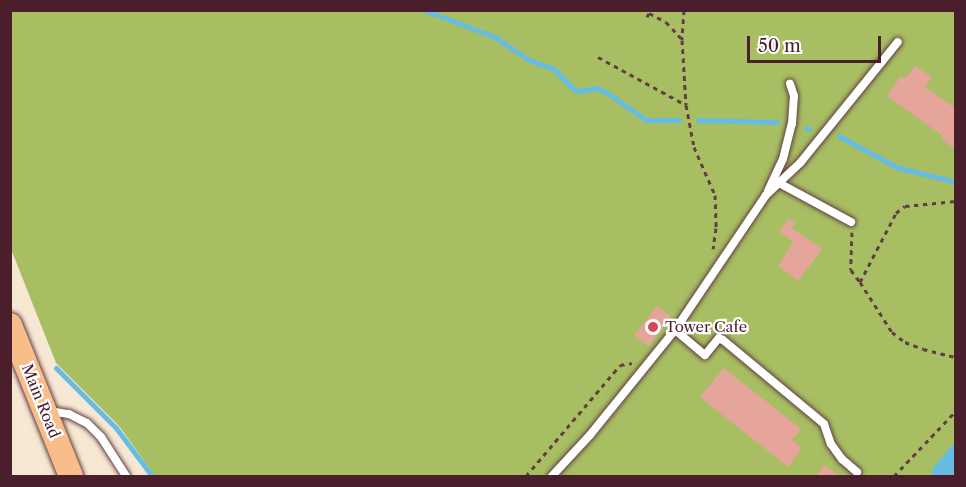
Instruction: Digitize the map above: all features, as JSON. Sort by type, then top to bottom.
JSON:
[{"type":"main road","name":"Main Road","points":[[10,325],[71,477]]},
{"type":"lane","points":[[766,195],[801,162],[898,42]]},
{"type":"lane","points":[[552,477],[605,417],[675,330],[766,195],[783,159],[792,124],[794,96],[790,84]]},
{"type":"lane","points":[[779,183],[851,222]]},
{"type":"lane","points":[[675,330],[705,355],[719,338],[824,424],[831,444],[842,459],[857,472]]},
{"type":"lane","points":[[45,411],[69,414],[87,423],[101,436],[126,477]]},
{"type":"path","points":[[684,10],[682,40],[686,105],[694,147],[715,195],[716,228],[712,252],[723,259]]},
{"type":"path","points":[[647,17],[649,14],[666,22],[682,40]]},
{"type":"path","points":[[598,57],[686,105]]},
{"type":"path","points":[[860,282],[896,213],[905,206],[956,201]]},
{"type":"path","points":[[851,222],[851,270],[892,332],[905,342],[922,349],[956,357]]},
{"type":"path","points":[[526,477],[620,365],[636,362]]},
{"type":"path","points":[[894,477],[956,411]]},
{"type":"green space","points":[[11,11],[955,11],[955,476],[155,476],[119,426],[56,363],[11,249]]},
{"type":"water","points":[[955,442],[955,476],[931,476],[933,468]]},
{"type":"building","points":[[915,66],[932,77],[925,87],[956,109],[956,149],[941,139],[943,136],[887,96],[901,76],[905,79]]},
{"type":"building","points":[[789,219],[795,223],[792,228],[822,249],[798,281],[778,266],[793,242],[779,231]]},
{"type":"building","name":"Tower Cafe","points":[[657,306],[671,317],[648,346],[634,335]]},
{"type":"building","points":[[724,368],[801,429],[792,440],[802,448],[788,467],[700,397]]},
{"type":"building","points":[[824,465],[840,476],[816,476]]},
{"type":"waterway","points":[[424,10],[495,37],[529,60],[554,69],[573,89],[580,91],[597,88],[646,120],[679,120]]},
{"type":"waterway","points":[[698,120],[777,122]]},
{"type":"waterway","points":[[839,136],[896,167],[956,182]]},
{"type":"waterway","points":[[56,368],[116,428],[152,476]]},
{"type":"place","name":"Tower Cafe","points":[[653,327]]}]
